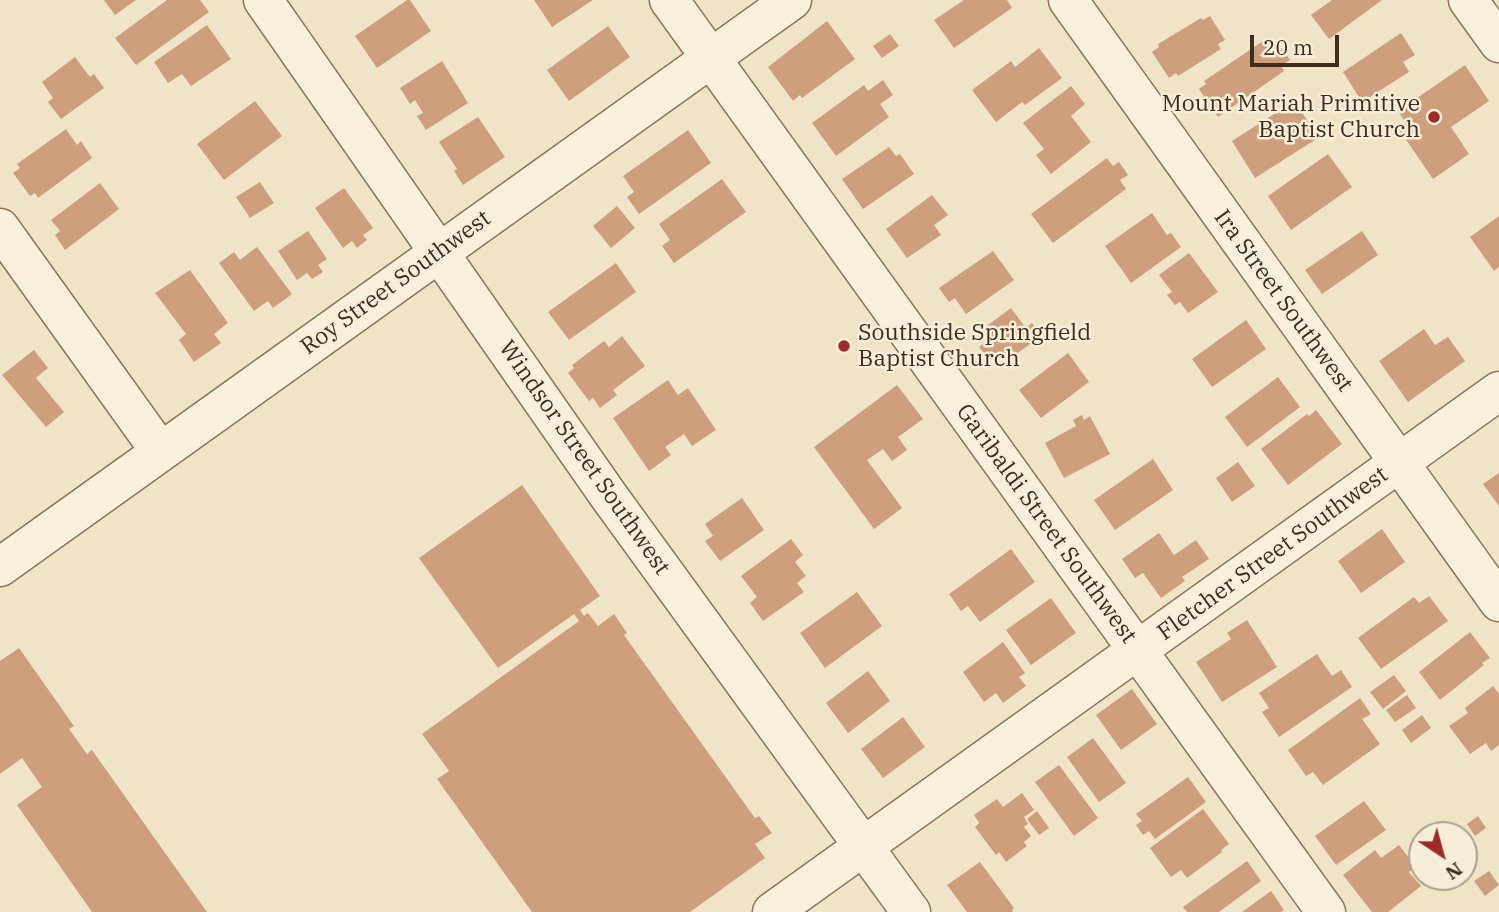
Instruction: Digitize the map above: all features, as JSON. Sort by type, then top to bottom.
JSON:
[{"type":"street","name":"Windsor Street Southwest","points":[[263,0],[615,504],[911,912]]},
{"type":"street","name":"Garibaldi Street Southwest","points":[[669,0],[1326,912]]},
{"type":"street","name":"Roy Street Southwest","points":[[0,567],[792,0]]},
{"type":"street","name":"Ira Street Southwest","points":[[1068,0],[1499,602]]},
{"type":"street","points":[[1468,0],[1499,43]]},
{"type":"street","points":[[0,228],[160,451]]},
{"type":"street","name":"Fletcher Street Southwest","points":[[772,912],[1499,391]]},
{"type":"building","points":[[104,0],[136,0],[115,15]]},
{"type":"building","points":[[167,0],[200,0],[209,12],[136,65],[115,38]]},
{"type":"building","points":[[410,0],[431,31],[377,68],[355,36]]},
{"type":"building","points":[[534,0],[593,0],[552,27]]},
{"type":"building","points":[[964,0],[1007,0],[1012,8],[954,48],[934,20]]},
{"type":"building","points":[[1332,0],[1382,0],[1329,39],[1311,15]]},
{"type":"building","points":[[1210,16],[1225,40],[1218,44],[1221,49],[1178,76],[1176,73],[1169,78],[1152,52],[1159,47],[1158,44],[1201,18],[1203,20]]},
{"type":"building","points":[[827,21],[855,59],[802,98],[800,95],[793,101],[768,67]]},
{"type":"building","points":[[207,25],[231,59],[191,86],[182,74],[168,83],[154,62]]},
{"type":"building","points":[[608,26],[630,57],[569,101],[547,70]]},
{"type":"building","points":[[1401,33],[1415,55],[1403,62],[1409,72],[1362,102],[1343,72]]},
{"type":"building","points":[[890,34],[899,46],[882,58],[873,46]]},
{"type":"building","points":[[1263,41],[1272,54],[1281,47],[1290,60],[1281,66],[1284,71],[1218,117],[1199,89],[1206,84],[1204,81]]},
{"type":"building","points":[[1039,48],[1062,78],[1025,105],[1022,102],[996,122],[972,90],[1011,61],[1015,67]]},
{"type":"building","points":[[75,57],[90,77],[94,74],[104,88],[61,119],[48,102],[53,98],[42,82]]},
{"type":"building","points":[[442,61],[468,103],[426,130],[417,116],[423,113],[415,100],[410,104],[400,88]]},
{"type":"building","name":"Mount Mariah Primitive Baptist Church","points":[[1465,65],[1489,101],[1451,127],[1469,154],[1433,179],[1398,128],[1406,123],[1398,111]]},
{"type":"building","points":[[883,80],[893,95],[880,104],[889,117],[836,156],[812,123],[864,85],[868,91]]},
{"type":"building","points":[[1071,86],[1085,104],[1071,116],[1091,142],[1051,174],[1036,155],[1044,149],[1023,123]]},
{"type":"building","points":[[1292,96],[1318,138],[1255,178],[1232,141],[1285,107],[1282,103]]},
{"type":"building","points":[[255,101],[282,136],[224,180],[197,144]]},
{"type":"building","points":[[478,117],[505,157],[463,185],[454,171],[457,169],[439,142]]},
{"type":"building","points":[[66,129],[77,145],[81,141],[92,158],[38,198],[35,193],[30,196],[13,173],[20,168],[17,164]]},
{"type":"building","points":[[688,130],[711,163],[639,214],[627,197],[634,192],[623,176]]},
{"type":"building","points":[[889,147],[896,156],[900,154],[914,174],[863,209],[842,179]]},
{"type":"building","points":[[1328,154],[1352,187],[1291,230],[1268,196]]},
{"type":"building","points":[[1107,158],[1113,166],[1119,162],[1128,175],[1120,180],[1126,189],[1053,243],[1031,214]]},
{"type":"building","points":[[722,179],[746,212],[674,263],[662,246],[670,240],[659,224]]},
{"type":"building","points":[[260,182],[274,203],[250,218],[236,197]]},
{"type":"building","points":[[100,183],[119,209],[65,250],[55,235],[60,231],[51,220]]},
{"type":"building","points":[[344,188],[373,228],[363,235],[367,240],[357,248],[352,241],[343,248],[315,208]]},
{"type":"building","points":[[932,195],[948,215],[934,225],[941,235],[907,258],[886,229]]},
{"type":"building","points":[[617,206],[635,228],[611,248],[593,226]]},
{"type":"building","points":[[1152,213],[1167,235],[1171,233],[1181,247],[1131,283],[1105,246]]},
{"type":"building","points":[[1499,216],[1499,267],[1494,271],[1470,237]]},
{"type":"building","points":[[308,231],[327,259],[318,265],[323,272],[312,279],[307,273],[297,280],[278,251]]},
{"type":"building","points":[[1362,231],[1378,255],[1322,294],[1305,270]]},
{"type":"building","points":[[257,247],[292,294],[273,308],[268,301],[254,311],[219,263],[234,252],[240,260]]},
{"type":"building","points":[[993,251],[1014,280],[966,314],[955,298],[949,302],[939,288]]},
{"type":"building","points":[[1189,253],[1218,292],[1188,313],[1180,302],[1175,305],[1167,295],[1172,292],[1159,275]]},
{"type":"building","points":[[616,263],[636,292],[569,340],[548,312]]},
{"type":"building","points":[[190,270],[228,323],[214,334],[221,343],[194,362],[179,340],[186,334],[155,293]]},
{"type":"building","points":[[1011,308],[1026,328],[1032,323],[1041,336],[1004,363],[998,355],[990,361],[979,347],[987,341],[980,331]]},
{"type":"building","points":[[1246,320],[1266,349],[1212,387],[1192,359]]},
{"type":"building","points":[[1424,329],[1435,345],[1448,337],[1465,361],[1408,402],[1379,361]]},
{"type":"building","points":[[622,336],[645,366],[613,390],[617,395],[600,408],[593,398],[589,401],[568,373],[574,368],[572,365],[604,341],[609,347]]},
{"type":"building","points":[[34,350],[48,368],[36,378],[64,412],[46,427],[2,375]]},
{"type":"building","points":[[1068,353],[1089,382],[1041,418],[1019,390]]},
{"type":"building","points":[[1278,377],[1300,407],[1247,447],[1225,417]]},
{"type":"building","points":[[668,380],[678,395],[688,388],[716,430],[692,446],[684,434],[665,447],[671,455],[649,471],[613,418]]},
{"type":"building","points":[[897,385],[923,419],[898,437],[907,450],[892,461],[883,449],[867,460],[902,508],[874,529],[814,447]]},
{"type":"building","points":[[1316,410],[1342,444],[1288,485],[1261,449]]},
{"type":"building","points":[[1082,415],[1084,420],[1090,416],[1110,454],[1064,478],[1045,443],[1076,426],[1073,420]]},
{"type":"building","points":[[1153,459],[1173,490],[1115,530],[1094,500]]},
{"type":"building","points":[[1238,462],[1255,486],[1232,502],[1216,478]]},
{"type":"building","points":[[1499,473],[1499,506],[1483,484]]},
{"type":"building","points":[[522,485],[600,596],[580,610],[584,616],[588,613],[598,626],[614,614],[627,633],[624,635],[755,818],[759,816],[772,833],[755,844],[765,858],[690,912],[532,912],[437,779],[449,771],[422,734],[579,621],[574,614],[498,668],[419,558]]},
{"type":"building","points":[[742,498],[764,530],[720,561],[705,541],[713,536],[705,524]]},
{"type":"building","points":[[1382,529],[1405,562],[1361,593],[1338,561]]},
{"type":"building","points":[[1159,533],[1174,555],[1196,540],[1209,559],[1182,577],[1185,581],[1161,598],[1143,573],[1135,578],[1122,559]]},
{"type":"building","points":[[791,539],[803,555],[795,562],[806,576],[797,583],[804,592],[763,621],[750,603],[757,597],[741,576]]},
{"type":"building","points":[[1011,549],[1035,582],[980,622],[968,606],[961,611],[949,594]]},
{"type":"building","points":[[857,592],[882,626],[825,668],[800,633]]},
{"type":"building","points":[[1429,596],[1448,621],[1381,669],[1358,638],[1414,597],[1419,603]]},
{"type":"building","points":[[1051,598],[1076,633],[1031,665],[1006,630]]},
{"type":"building","points":[[1247,620],[1277,667],[1222,702],[1196,662],[1231,639],[1227,633]]},
{"type":"building","points":[[1470,632],[1490,658],[1440,700],[1419,672]]},
{"type":"building","points":[[1003,642],[1025,673],[1019,677],[1026,686],[1003,703],[996,693],[984,702],[963,672]]},
{"type":"building","points":[[19,648],[74,726],[69,729],[87,754],[92,750],[207,912],[92,912],[17,805],[42,787],[22,758],[0,774],[0,661]]},
{"type":"building","points":[[1317,654],[1332,676],[1341,670],[1352,687],[1279,737],[1262,712],[1269,708],[1259,693]]},
{"type":"building","points":[[868,671],[890,701],[848,733],[826,703]]},
{"type":"building","points":[[1394,675],[1406,691],[1383,709],[1370,692]]},
{"type":"building","points":[[1493,686],[1499,694],[1499,745],[1491,751],[1486,743],[1470,754],[1449,726],[1468,713],[1465,708]]},
{"type":"building","points":[[1132,689],[1157,724],[1121,750],[1096,715]]},
{"type":"building","points":[[1407,695],[1416,708],[1395,722],[1386,710]]},
{"type":"building","points":[[1360,698],[1371,714],[1362,719],[1380,744],[1323,785],[1313,772],[1306,776],[1288,750]]},
{"type":"building","points":[[1422,715],[1431,728],[1411,743],[1402,730]]},
{"type":"building","points":[[903,717],[925,747],[883,778],[861,749]]},
{"type":"building","points":[[1093,738],[1126,783],[1099,802],[1067,757]]},
{"type":"building","points":[[1059,765],[1098,818],[1074,836],[1035,782]]},
{"type":"building","points":[[1188,777],[1206,802],[1155,839],[1149,831],[1143,835],[1136,825],[1142,821],[1136,814]]},
{"type":"building","points":[[1022,793],[1034,810],[1024,817],[1028,824],[1024,827],[1031,836],[1024,842],[1027,846],[1006,862],[999,852],[996,855],[975,827],[979,823],[974,815],[997,799],[1003,807]]},
{"type":"building","points":[[1364,801],[1386,830],[1336,865],[1315,836]]},
{"type":"building","points":[[1203,809],[1229,844],[1187,878],[1181,870],[1171,877],[1150,848]]},
{"type":"building","points":[[1037,811],[1049,828],[1039,835],[1027,819]]},
{"type":"building","points":[[1478,816],[1486,828],[1478,834],[1478,821],[1471,821]]},
{"type":"building","points":[[1399,845],[1408,857],[1408,891],[1415,891],[1388,912],[1372,912],[1343,875],[1375,850],[1381,858]]},
{"type":"building","points":[[1247,861],[1261,881],[1219,912],[1187,912],[1183,907]]},
{"type":"building","points":[[980,862],[1014,908],[1013,912],[967,912],[947,885]]},
{"type":"building","points":[[1489,871],[1499,885],[1485,896],[1478,886],[1478,878]]},
{"type":"building","points":[[1271,891],[1284,910],[1242,912]]},
{"type":"place","name":"Mount Mariah Primitive Baptist Church","points":[[1434,117]]},
{"type":"place","name":"Southside Springfield Baptist Church","points":[[844,346]]}]
